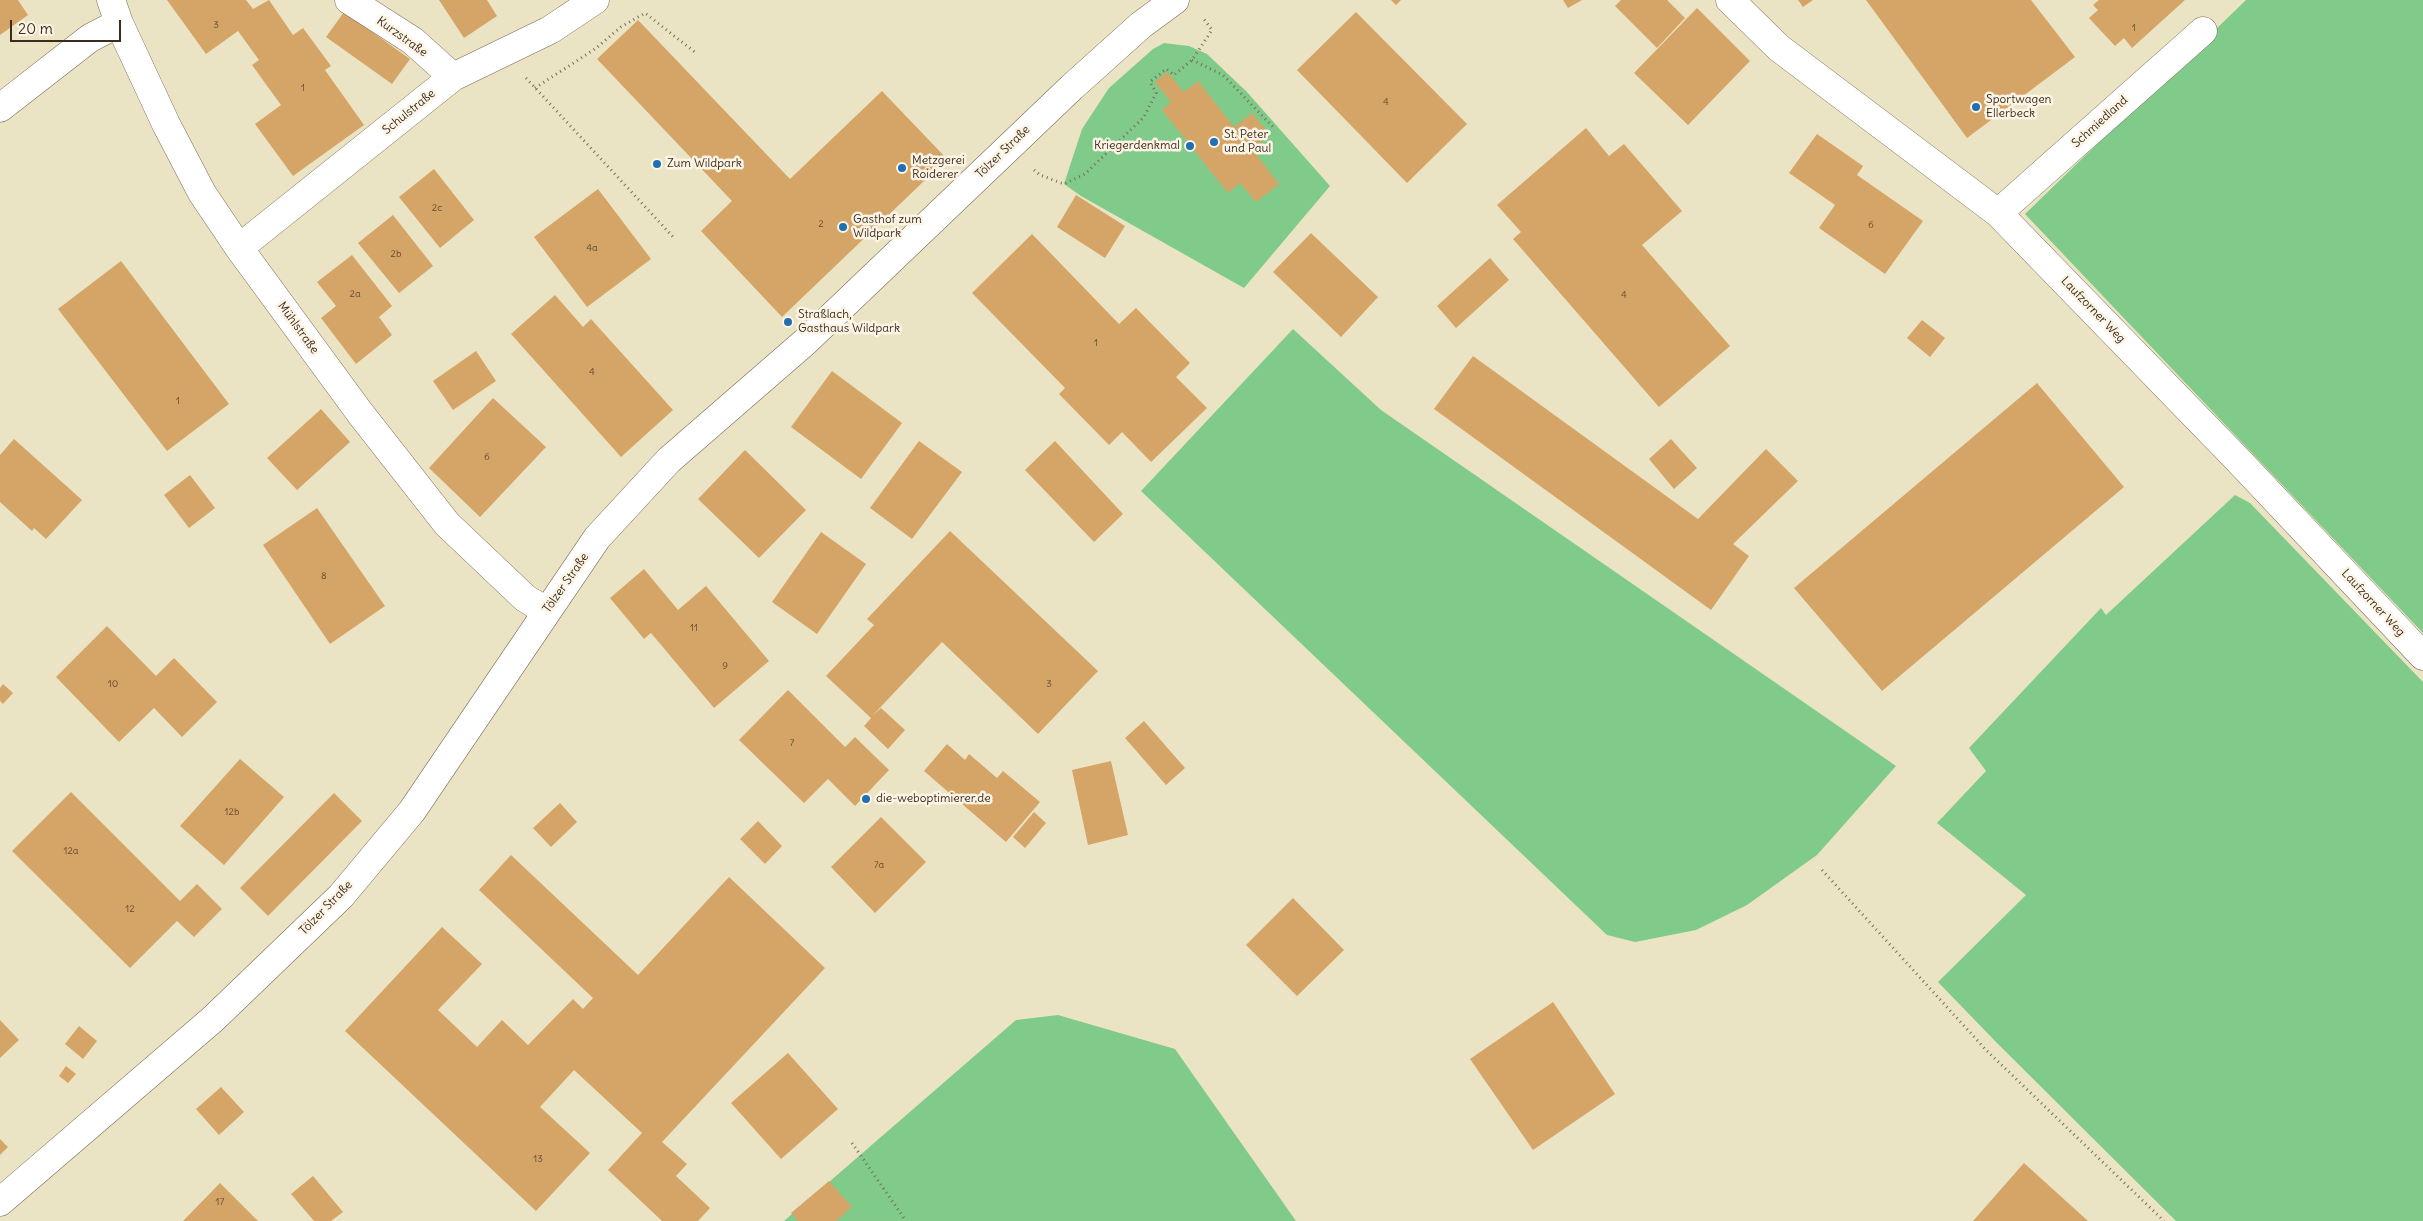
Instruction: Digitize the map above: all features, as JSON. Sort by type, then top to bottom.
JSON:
[{"type":"street","name":"Kurzstraße","points":[[349,0],[413,41],[453,77]]},
{"type":"street","name":"Schulstraße","points":[[239,248],[453,77],[550,30],[594,0]]},
{"type":"street","name":"Tölzer Straße","points":[[0,1202],[213,1019],[341,896],[412,811],[597,538],[669,460],[805,342],[1009,147],[1141,25],[1175,0]]},
{"type":"street","name":"Laufzorner Weg","points":[[1730,0],[1779,48],[1998,212],[2237,459],[2423,656]]},
{"type":"street","points":[[0,108],[90,38],[115,11]]},
{"type":"street","name":"Mühlstraße","points":[[115,11],[166,124],[202,193],[239,248],[360,413],[447,524],[525,598],[546,612]]},
{"type":"street","name":"Schmiedland","points":[[1998,212],[2203,31]]},
{"type":"path","points":[[534,88],[595,49],[621,27],[645,13],[696,53]]},
{"type":"path","points":[[1009,147],[1040,175],[1064,184],[1085,174],[1144,117],[1156,93],[1150,82],[1166,69],[1174,75],[1192,60],[1212,30],[1200,15]]},
{"type":"path","points":[[1192,60],[1223,75],[1276,129]]},
{"type":"path","points":[[530,83],[675,239]]},
{"type":"path","points":[[1822,870],[1986,1050],[2164,1221]]},
{"type":"path","points":[[852,1142],[906,1221]]},
{"type":"green space","points":[[2246,0],[2423,0],[2423,633],[2025,214]]},
{"type":"green space","points":[[1164,43],[1189,46],[1207,54],[1247,92],[1330,186],[1244,288],[1081,196],[1064,184],[1082,129],[1109,88],[1153,49]]},
{"type":"green space","points":[[1293,329],[1381,410],[1896,766],[1817,855],[1747,905],[1696,930],[1635,942],[1607,935],[1141,491]]},
{"type":"green space","points":[[2235,495],[2250,503],[2423,682],[2423,1221],[2176,1221],[1938,982],[2026,895],[1937,823],[1986,771],[1969,748],[2101,608],[2106,615]]},
{"type":"green space","points":[[1058,1015],[1175,1049],[1296,1221],[784,1221],[1016,1020]]},
{"type":"building","points":[[0,0],[18,0],[28,15],[0,35]]},
{"type":"building","points":[[167,0],[246,0],[253,9],[269,0],[293,35],[303,28],[331,66],[325,70],[364,125],[293,176],[255,124],[281,105],[252,65],[259,60],[238,31],[206,54]]},
{"type":"building","points":[[439,0],[487,0],[497,16],[464,38]]},
{"type":"building","points":[[1391,0],[1401,0],[1396,5]]},
{"type":"building","points":[[1563,0],[1582,0],[1568,8]]},
{"type":"building","points":[[1621,0],[1667,0],[1685,18],[1657,48],[1615,6]]},
{"type":"building","points":[[1798,0],[1813,0],[1803,7]]},
{"type":"building","points":[[1866,0],[2031,0],[2075,57],[1967,138]]},
{"type":"building","points":[[2099,0],[2185,0],[2132,48],[2124,38],[2115,46],[2089,18],[2098,10],[2093,5]]},
{"type":"building","points":[[1697,8],[1750,61],[1688,125],[1634,73]]},
{"type":"building","points":[[344,12],[410,59],[392,84],[326,37]]},
{"type":"building","points":[[1356,12],[1467,124],[1407,183],[1297,70]]},
{"type":"building","points":[[638,20],[790,179],[882,91],[947,159],[782,317],[701,231],[732,201],[597,59]]},
{"type":"building","points":[[1167,72],[1184,92],[1198,81],[1234,127],[1252,113],[1270,135],[1252,149],[1279,184],[1256,202],[1240,183],[1228,193],[1162,110],[1171,102],[1155,82]]},
{"type":"building","points":[[1586,128],[1609,156],[1624,144],[1682,211],[1642,245],[1730,346],[1659,407],[1513,239],[1521,232],[1497,205]]},
{"type":"building","points":[[1817,134],[1863,166],[1857,175],[1923,221],[1885,274],[1819,228],[1835,205],[1789,173]]},
{"type":"building","points":[[434,169],[474,220],[440,248],[399,197]]},
{"type":"building","points":[[598,189],[651,259],[587,307],[534,237]]},
{"type":"building","points":[[1076,195],[1125,226],[1105,258],[1057,227]]},
{"type":"building","points":[[393,215],[433,266],[399,293],[358,243]]},
{"type":"building","points":[[1311,233],[1378,297],[1341,337],[1273,272]]},
{"type":"building","points":[[1032,234],[1119,324],[1136,308],[1190,363],[1176,377],[1207,408],[1151,462],[1122,432],[1109,445],[1059,394],[1065,388],[972,293]]},
{"type":"building","points":[[352,255],[392,306],[379,317],[392,335],[356,364],[321,318],[336,306],[317,282]]},
{"type":"building","points":[[1490,258],[1509,280],[1456,328],[1437,306]]},
{"type":"building","points":[[121,261],[229,404],[167,451],[58,309]]},
{"type":"building","points":[[555,295],[583,327],[591,319],[673,410],[621,457],[511,334]]},
{"type":"building","points":[[1922,320],[1945,338],[1930,357],[1907,338]]},
{"type":"building","points":[[476,351],[496,381],[453,410],[433,381]]},
{"type":"building","points":[[1473,356],[1698,519],[1766,449],[1798,481],[1733,544],[1749,556],[1711,610],[1434,409]]},
{"type":"building","points":[[832,371],[902,423],[861,479],[791,427]]},
{"type":"building","points":[[2037,383],[2124,487],[1882,691],[1794,588]]},
{"type":"building","points":[[493,398],[546,447],[480,517],[429,468]]},
{"type":"building","points":[[321,409],[350,442],[297,490],[267,458]]},
{"type":"building","points":[[14,439],[82,500],[46,539],[34,528],[32,531],[0,502],[0,455]]},
{"type":"building","points":[[1671,439],[1697,468],[1674,489],[1649,459]]},
{"type":"building","points":[[919,441],[962,472],[912,539],[870,508]]},
{"type":"building","points":[[1055,441],[1123,514],[1094,542],[1025,470]]},
{"type":"building","points":[[745,450],[806,510],[759,558],[698,499]]},
{"type":"building","points":[[190,475],[215,508],[189,528],[164,495]]},
{"type":"building","points":[[317,508],[385,606],[330,644],[263,545]]},
{"type":"building","points":[[950,531],[1098,671],[1038,734],[942,642],[873,715],[881,708],[905,730],[888,749],[864,726],[871,718],[826,676],[874,625],[867,619]]},
{"type":"building","points":[[821,532],[866,564],[817,634],[772,602]]},
{"type":"building","points":[[644,569],[678,610],[706,586],[769,661],[714,708],[651,633],[644,639],[610,598]]},
{"type":"building","points":[[107,626],[156,676],[174,658],[217,702],[182,737],[154,708],[119,742],[56,677]]},
{"type":"building","points":[[3,684],[13,693],[3,704],[0,701],[0,688]]},
{"type":"building","points":[[788,690],[845,747],[855,737],[889,770],[855,806],[828,779],[804,803],[739,740]]},
{"type":"building","points":[[1144,721],[1185,768],[1166,785],[1125,738]]},
{"type":"building","points":[[947,744],[965,760],[969,754],[997,778],[1003,771],[1040,802],[1006,842],[924,771]]},
{"type":"building","points":[[240,759],[284,797],[224,865],[180,826]]},
{"type":"building","points":[[1111,761],[1128,835],[1088,845],[1072,770]]},
{"type":"building","points":[[71,792],[180,901],[197,884],[222,909],[194,937],[177,921],[130,968],[12,851]]},
{"type":"building","points":[[334,793],[362,821],[268,916],[240,888]]},
{"type":"building","points":[[560,803],[577,822],[551,847],[533,828]]},
{"type":"building","points":[[1034,812],[1046,823],[1025,848],[1013,837]]},
{"type":"building","points":[[881,817],[926,862],[875,913],[831,867]]},
{"type":"building","points":[[758,821],[782,846],[765,864],[740,839]]},
{"type":"building","points":[[511,855],[638,975],[729,877],[825,968],[662,1142],[687,1164],[676,1176],[710,1208],[698,1221],[662,1221],[608,1170],[642,1133],[574,1070],[540,1107],[590,1153],[536,1211],[345,1031],[442,927],[482,964],[438,1010],[477,1047],[502,1020],[528,1045],[573,999],[583,1009],[593,998],[479,890]]},
{"type":"building","points":[[1293,898],[1344,950],[1297,996],[1246,945]]},
{"type":"building","points":[[1553,1002],[1615,1094],[1533,1150],[1470,1059]]},
{"type":"building","points":[[0,1020],[19,1040],[0,1058]]},
{"type":"building","points":[[79,1026],[97,1041],[83,1059],[65,1044]]},
{"type":"building","points":[[788,1053],[838,1109],[781,1159],[731,1103]]},
{"type":"building","points":[[66,1066],[76,1074],[68,1083],[59,1076]]},
{"type":"building","points":[[221,1087],[244,1112],[219,1135],[196,1109]]},
{"type":"building","points":[[0,1139],[8,1147],[0,1155]]},
{"type":"building","points":[[2024,1163],[2088,1221],[1973,1221]]},
{"type":"building","points":[[313,1176],[343,1212],[331,1221],[314,1221],[291,1194]]},
{"type":"building","points":[[829,1181],[852,1207],[836,1221],[798,1221],[791,1213]]},
{"type":"building","points":[[220,1183],[258,1221],[183,1221]]},
{"type":"place","name":"Sportwagen Ellerbeck","points":[[1976,107]]},
{"type":"place","name":"St. Peter und Paul","points":[[1214,142]]},
{"type":"place","name":"Kriegerdenkmal","points":[[1190,146]]},
{"type":"place","name":"Zum Wildpark","points":[[657,164]]},
{"type":"place","name":"Metzgerei Roiderer","points":[[902,168]]},
{"type":"place","name":"Gasthof zum Wildpark","points":[[843,227]]},
{"type":"place","name":"Straßlach, Gasthaus Wildpark","points":[[788,322]]},
{"type":"place","name":"die-weboptimierer.de","points":[[866,799]]}]
